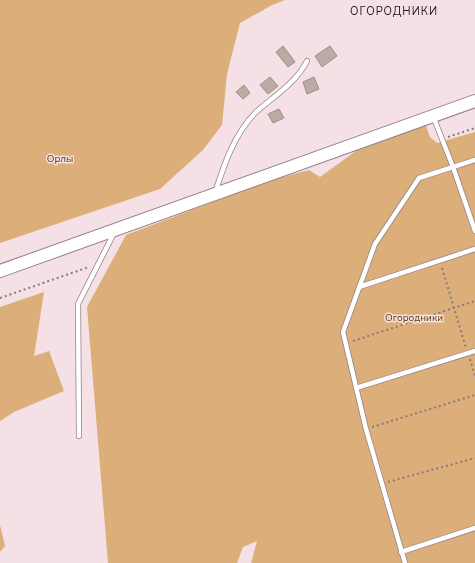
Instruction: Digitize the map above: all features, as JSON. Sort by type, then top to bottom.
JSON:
[{"type":"main road","points":[[0,271],[475,101]]},
{"type":"lane","points":[[214,194],[230,148],[255,113],[277,95],[302,71],[307,61]]},
{"type":"lane","points":[[433,116],[441,140],[453,167],[475,231]]},
{"type":"lane","points":[[405,563],[366,429],[343,332],[375,244],[419,178],[475,160]]},
{"type":"lane","points":[[79,436],[78,304],[116,230]]},
{"type":"lane","points":[[359,287],[475,249]]},
{"type":"lane","points":[[356,388],[475,351]]},
{"type":"lane","points":[[401,552],[475,528]]},
{"type":"path","points":[[441,140],[475,128]]},
{"type":"path","points":[[440,261],[475,376]]},
{"type":"path","points":[[0,298],[98,264]]},
{"type":"path","points":[[346,343],[475,301]]},
{"type":"path","points":[[366,429],[475,395]]},
{"type":"path","points":[[381,484],[475,458]]},
{"type":"green space","name":"Орлы","points":[[0,0],[285,0],[272,5],[240,23],[227,74],[222,125],[203,150],[160,189],[0,243]]},
{"type":"green space","name":"Огородники","points":[[426,126],[430,137],[437,143],[475,132],[475,563],[251,563],[257,541],[243,547],[237,563],[108,563],[87,307],[126,235],[268,181],[309,170],[320,177],[360,148],[413,127]]},
{"type":"green space","points":[[44,292],[34,356],[49,351],[64,391],[14,412],[0,421],[0,307]]},
{"type":"green space","points":[[0,525],[5,546],[0,552]]},
{"type":"building","points":[[283,46],[295,62],[288,67],[276,52]]},
{"type":"building","points":[[330,46],[337,56],[322,67],[315,56]]},
{"type":"building","points":[[270,77],[278,86],[268,94],[260,85]]},
{"type":"building","points":[[314,77],[319,89],[307,94],[303,82]]},
{"type":"building","points":[[244,85],[250,93],[243,99],[236,92]]},
{"type":"building","points":[[279,109],[284,118],[273,123],[268,114]]},
{"type":"district","name":"ОГОРОДНИКИ","points":[[394,11]]}]
